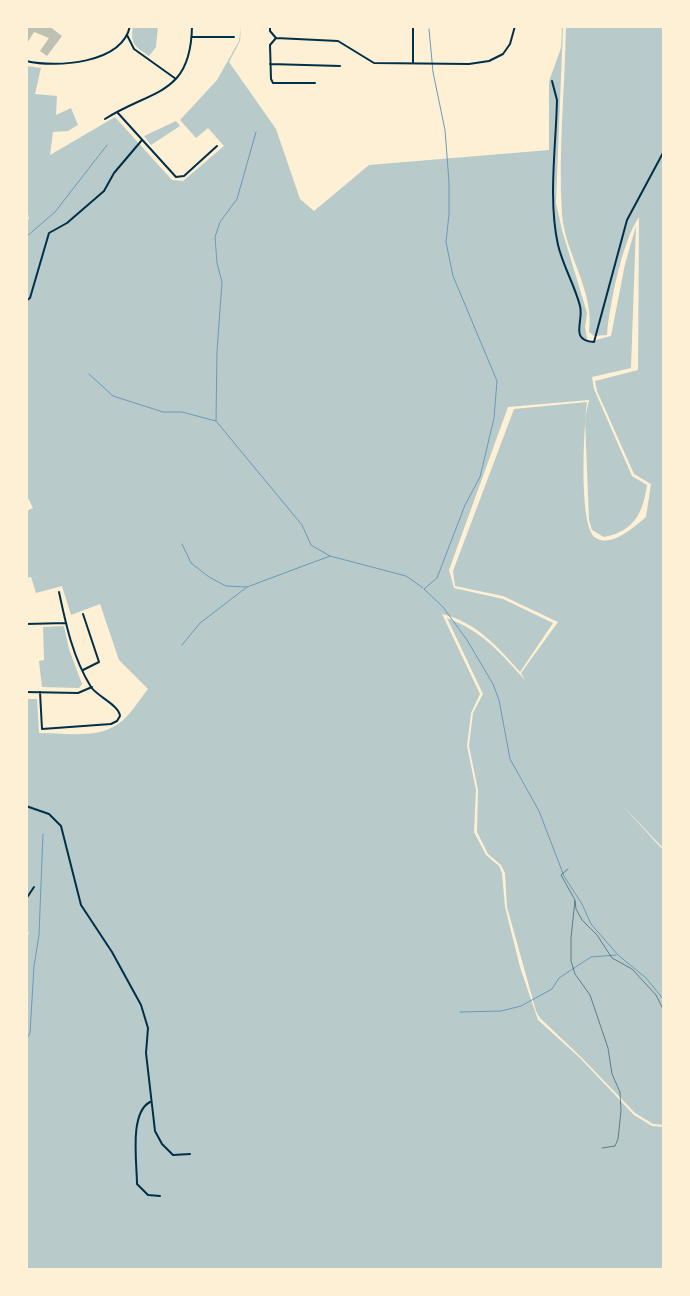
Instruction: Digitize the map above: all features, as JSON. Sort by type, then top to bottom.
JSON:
[{"type":"street","points":[[26,61],[46,64],[76,63],[111,50],[127,35],[130,26]]},
{"type":"street","points":[[105,119],[147,99],[176,79],[189,61],[192,26]]},
{"type":"street","points":[[270,26],[270,31],[276,38],[338,41],[374,63],[489,61],[507,50],[515,26]]},
{"type":"street","points":[[413,26],[413,63]]},
{"type":"street","points":[[127,35],[134,48],[176,79]]},
{"type":"street","points":[[192,37],[234,37]]},
{"type":"street","points":[[276,38],[270,46],[270,79],[273,83],[315,83]]},
{"type":"street","points":[[270,64],[340,66]]},
{"type":"street","points":[[552,81],[556,100],[554,218],[559,246],[580,306],[579,329],[582,338],[586,341],[594,342],[627,220],[664,151]]},
{"type":"street","points":[[117,112],[172,173],[180,177],[217,146]]},
{"type":"street","points":[[26,301],[30,298],[50,233],[67,223],[104,191],[114,173],[142,140]]},
{"type":"street","points":[[40,692],[42,729],[99,726],[117,721],[120,714],[92,687],[83,670],[72,646],[59,592]]},
{"type":"street","points":[[83,614],[100,662],[83,670]]},
{"type":"street","points":[[26,624],[66,623]]},
{"type":"street","points":[[26,692],[78,692],[92,687]]},
{"type":"street","points":[[26,806],[42,810],[55,818],[61,826],[81,905],[112,952],[141,1005],[148,1028],[146,1053],[150,1102],[155,1131],[162,1144],[173,1155],[190,1154]]},
{"type":"street","points":[[26,899],[34,887]]},
{"type":"street","points":[[150,1102],[140,1111],[137,1126],[138,1184],[148,1195],[160,1196]]},
{"type":"path","points":[[568,869],[561,875],[575,900],[576,909],[582,920],[597,935],[612,958],[632,969],[656,995],[664,1011]]},
{"type":"path","points":[[575,900],[571,938],[571,961],[575,974],[590,994],[608,1048],[612,1074],[620,1092],[621,1111],[618,1140],[615,1146],[602,1148]]},
{"type":"shaded area","points":[[133,26],[158,26],[156,47],[149,56],[140,50],[133,41]]},
{"type":"shaded area","points":[[241,26],[240,41],[229,62],[276,129],[300,199],[314,211],[369,165],[549,150],[549,81],[561,48],[562,29],[559,26],[563,26],[556,203],[562,230],[587,313],[585,327],[588,342],[611,336],[625,264],[636,226],[631,368],[592,377],[594,389],[632,476],[647,485],[640,512],[630,525],[615,534],[604,537],[592,530],[589,520],[585,419],[589,400],[508,407],[449,570],[454,588],[503,599],[553,623],[520,672],[495,645],[476,629],[442,614],[480,694],[471,713],[467,746],[476,790],[474,832],[486,855],[499,866],[502,873],[505,907],[520,967],[538,1020],[580,1058],[634,1115],[652,1126],[664,1127],[664,1270],[26,1270],[26,936],[29,933],[26,927],[26,699],[37,699],[39,733],[90,733],[110,729],[122,721],[148,689],[119,660],[100,604],[71,615],[62,586],[36,593],[31,577],[26,578],[26,511],[33,508],[26,494],[26,220],[29,219],[26,203],[26,66],[41,68],[35,94],[57,96],[56,115],[71,108],[78,125],[68,131],[53,132],[50,155],[115,117],[172,180],[183,181],[224,146],[208,128],[196,138],[180,120],[217,80],[239,41]]},
{"type":"shaded area","points":[[566,26],[664,26],[664,849],[620,803],[664,851],[664,1125],[653,1124],[635,1113],[540,1018],[536,1011],[507,907],[505,873],[501,865],[488,854],[477,832],[478,790],[469,746],[473,713],[483,694],[447,618],[481,636],[525,680],[521,673],[558,622],[503,596],[455,586],[453,571],[514,409],[587,402],[584,497],[590,530],[596,538],[609,540],[623,535],[646,517],[651,484],[634,474],[597,391],[595,381],[638,370],[639,217],[633,227],[622,256],[607,335],[594,336],[589,332],[588,302],[568,244],[562,214],[561,144]]},
{"type":"shaded area","points":[[176,121],[180,126],[151,145],[144,136]]},
{"type":"shaded area","points":[[64,626],[69,649],[82,684],[79,688],[42,687],[39,661],[44,660],[43,627]]},
{"type":"building","points":[[26,26],[49,26],[62,36],[47,56],[40,51],[49,38],[34,32],[26,45]]},
{"type":"waterway","points":[[429,29],[433,72],[445,130],[449,182],[449,214],[446,242],[453,276],[497,381],[494,418],[480,477],[465,505],[437,578],[424,589],[443,607],[467,640],[493,684],[499,700],[510,759],[539,811],[564,876],[582,904],[591,924],[618,955],[646,978],[664,1000]]},
{"type":"waterway","points":[[256,132],[237,199],[220,222],[215,237],[217,263],[222,282],[217,351],[216,421],[302,525],[311,545],[330,556],[406,576],[423,588]]},
{"type":"waterway","points":[[26,237],[55,212],[107,145]]},
{"type":"waterway","points":[[89,374],[113,396],[163,412],[182,412],[216,421]]},
{"type":"waterway","points":[[182,544],[191,563],[209,577],[226,586],[247,587]]},
{"type":"waterway","points":[[182,645],[200,623],[247,587],[330,556]]},
{"type":"waterway","points":[[26,1040],[30,1033],[34,966],[39,935],[43,834]]},
{"type":"waterway","points":[[460,1012],[501,1011],[521,1006],[552,989],[559,978],[591,957],[616,955]]}]
